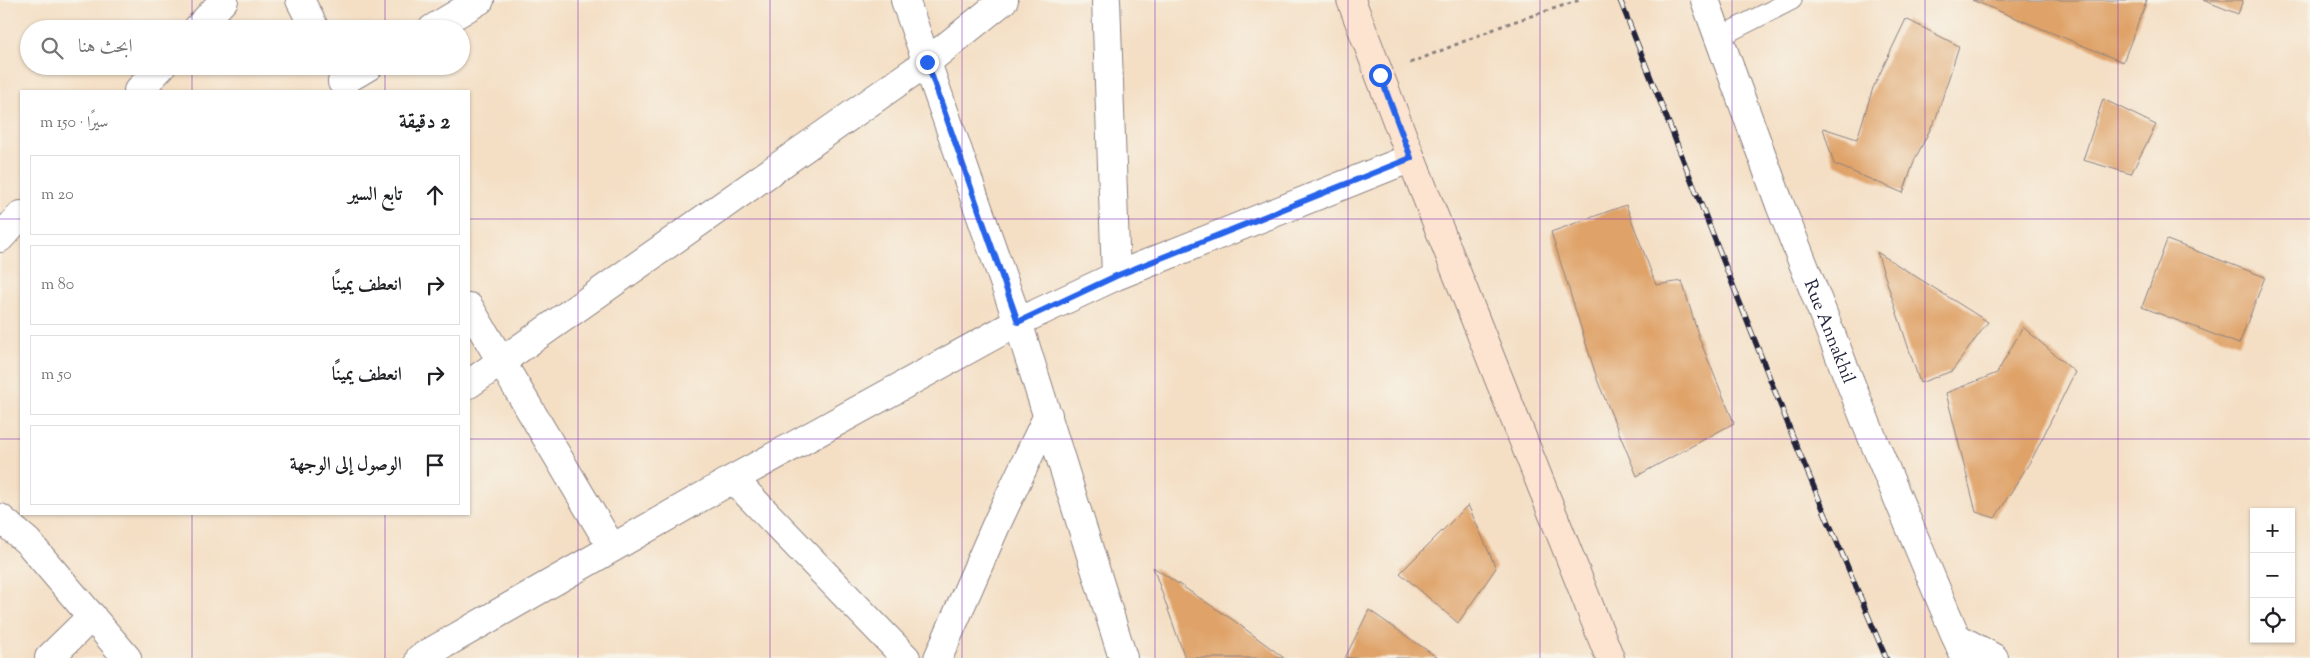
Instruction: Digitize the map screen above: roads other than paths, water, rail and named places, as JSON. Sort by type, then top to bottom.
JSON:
[{"type":"main road","points":[[1350,0],[1610,658]]},
{"type":"street","points":[[205,20],[224,0]]},
{"type":"street","points":[[300,0],[310,20]]},
{"type":"street","points":[[447,20],[480,0]]},
{"type":"street","points":[[905,0],[1018,322],[1124,658]]},
{"type":"street","points":[[470,383],[927,62],[1004,0]]},
{"type":"street","points":[[1106,0],[1116,276]]},
{"type":"street","name":"Rue Annakhil","points":[[1705,0],[1783,214],[1867,425],[1961,647]]},
{"type":"street","points":[[139,90],[153,75]]},
{"type":"street","points":[[420,658],[733,479],[1018,322],[1116,276],[1411,158]]},
{"type":"street","points":[[0,238],[20,216]]},
{"type":"street","points":[[470,309],[499,362],[612,548]]},
{"type":"street","points":[[938,658],[997,523],[1048,415]]},
{"type":"street","points":[[733,479],[906,658]]},
{"type":"street","points":[[0,518],[28,542],[126,658]]},
{"type":"street","points":[[49,658],[92,616]]},
{"type":"street","points":[[1961,647],[1994,658]]},
{"type":"lane","points":[[1719,37],[1776,5],[1792,0]]},
{"type":"railway","points":[[1620,0],[1797,447],[1886,658]]}]
